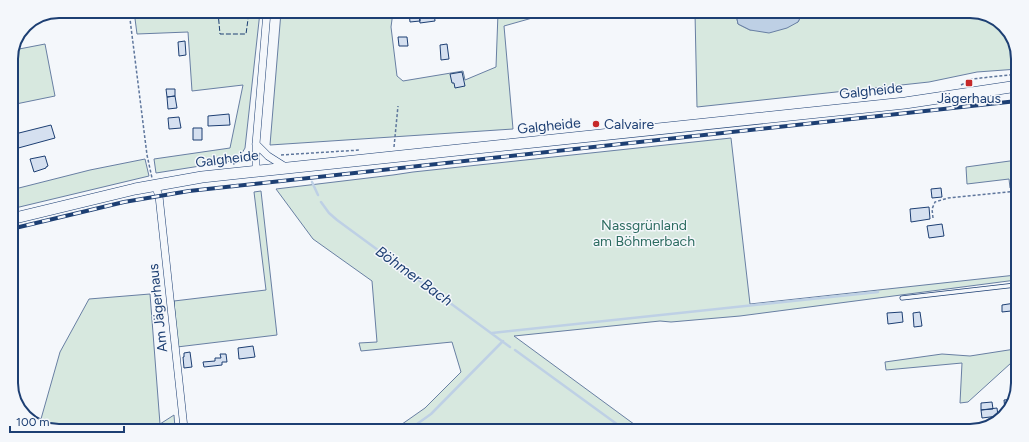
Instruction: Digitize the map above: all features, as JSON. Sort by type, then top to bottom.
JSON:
[{"type":"main road","name":"Galgheide","points":[[18,217],[155,185],[202,177],[897,104],[1011,87]]},
{"type":"street","points":[[256,171],[256,144],[266,18]]},
{"type":"street","points":[[256,144],[268,156],[287,168]]},
{"type":"street","name":"Am Jägerhaus","points":[[155,185],[159,196],[184,424]]},
{"type":"lane","points":[[902,298],[1011,286]]},
{"type":"path","points":[[131,18],[147,155],[155,185]]},
{"type":"path","points":[[394,149],[398,106]]},
{"type":"path","points":[[933,218],[932,209],[935,202],[948,198],[1011,192]]},
{"type":"green space","points":[[135,18],[259,18],[245,148],[238,160],[156,173],[154,159],[230,148],[243,85],[192,91],[188,32],[137,34]]},
{"type":"green space","points":[[281,18],[392,18],[391,27],[397,76],[403,81],[463,71],[465,80],[496,67],[498,18],[532,18],[504,26],[513,129],[270,145]]},
{"type":"green space","points":[[695,18],[737,18],[738,24],[750,30],[798,22],[800,18],[970,18],[986,21],[997,28],[1007,41],[1011,56],[1011,70],[977,72],[929,82],[697,107]]},
{"type":"green space","points":[[45,44],[55,96],[18,104],[19,49]]},
{"type":"green space","name":"Nassgrünland am Böhmerbach","points":[[731,138],[750,304],[1011,276],[1011,281],[740,316],[671,322],[660,321],[514,336],[634,424],[402,424],[425,408],[461,372],[452,342],[361,351],[359,343],[377,342],[372,281],[313,239],[276,189],[413,172]]},
{"type":"green space","points":[[145,159],[149,176],[18,207],[18,188],[90,170]]},
{"type":"green space","points":[[1011,161],[1011,188],[1009,179],[967,184],[966,167]]},
{"type":"green space","points":[[261,191],[277,335],[177,347],[174,301],[266,290],[254,192]]},
{"type":"green space","points":[[150,294],[160,424],[59,424],[41,420],[60,352],[89,299]]},
{"type":"green space","points":[[1011,350],[1011,363],[968,402],[960,403],[962,363],[886,370],[885,362],[942,354],[970,356]]},
{"type":"green space","points":[[174,415],[175,424],[160,424]]},
{"type":"water","points":[[737,18],[800,18],[798,22],[787,28],[769,33],[750,30],[738,24]]},
{"type":"building","points":[[410,18],[420,18],[420,21],[410,22]]},
{"type":"building","points":[[420,18],[435,18],[435,21],[420,23]]},
{"type":"building","points":[[398,37],[407,37],[408,46],[399,46]]},
{"type":"building","points":[[185,41],[186,55],[179,56],[178,42]]},
{"type":"building","points":[[447,44],[449,59],[441,60],[440,45]]},
{"type":"building","points":[[462,72],[465,86],[455,88],[450,74]]},
{"type":"building","points":[[166,89],[175,89],[175,96],[167,97]]},
{"type":"building","points":[[175,96],[177,108],[168,109],[167,97]]},
{"type":"building","points":[[229,114],[230,125],[208,126],[208,116]]},
{"type":"building","points":[[179,117],[181,128],[169,129],[168,118]]},
{"type":"building","points":[[51,125],[55,138],[18,148],[18,133]]},
{"type":"building","points":[[193,128],[202,128],[202,140],[193,140]]},
{"type":"building","points":[[45,156],[48,166],[34,172],[30,159]]},
{"type":"building","points":[[941,188],[942,197],[932,198],[931,189]]},
{"type":"building","points":[[929,207],[930,219],[911,222],[910,209]]},
{"type":"building","points":[[942,224],[944,236],[929,238],[927,226]]},
{"type":"building","points":[[1011,304],[1011,311],[1002,312],[1002,305]]},
{"type":"building","points":[[902,312],[903,322],[888,324],[887,313]]},
{"type":"building","points":[[920,312],[922,326],[914,327],[913,313]]},
{"type":"building","points":[[253,346],[255,357],[239,359],[238,348]]},
{"type":"building","points":[[190,352],[192,367],[184,368],[184,353]]},
{"type":"building","points":[[220,354],[226,354],[227,362],[222,362],[222,365],[204,367],[203,362],[215,361],[215,358],[221,358]]},
{"type":"building","points":[[1004,400],[1008,400],[1005,406]]},
{"type":"building","points":[[992,402],[993,409],[981,410],[981,403]]},
{"type":"building","points":[[997,408],[998,413],[994,417],[982,418],[981,410]]},
{"type":"waterway","name":"Böhmer Bach","points":[[312,182],[318,195]]},
{"type":"waterway","name":"Böhmer Bach","points":[[321,202],[329,213],[337,220],[510,347]]},
{"type":"waterway","points":[[492,333],[878,292]]},
{"type":"waterway","points":[[417,424],[431,414],[503,341]]},
{"type":"waterway","name":"Böhmer Bach","points":[[515,350],[617,424]]},
{"type":"railway","points":[[18,227],[124,202],[189,191],[1011,102]]},
{"type":"fence","points":[[219,18],[220,34],[246,34],[248,18]]},
{"type":"place","name":"Jägerhaus","points":[[969,83]]},
{"type":"place","name":"Calvaire","points":[[596,124]]}]
